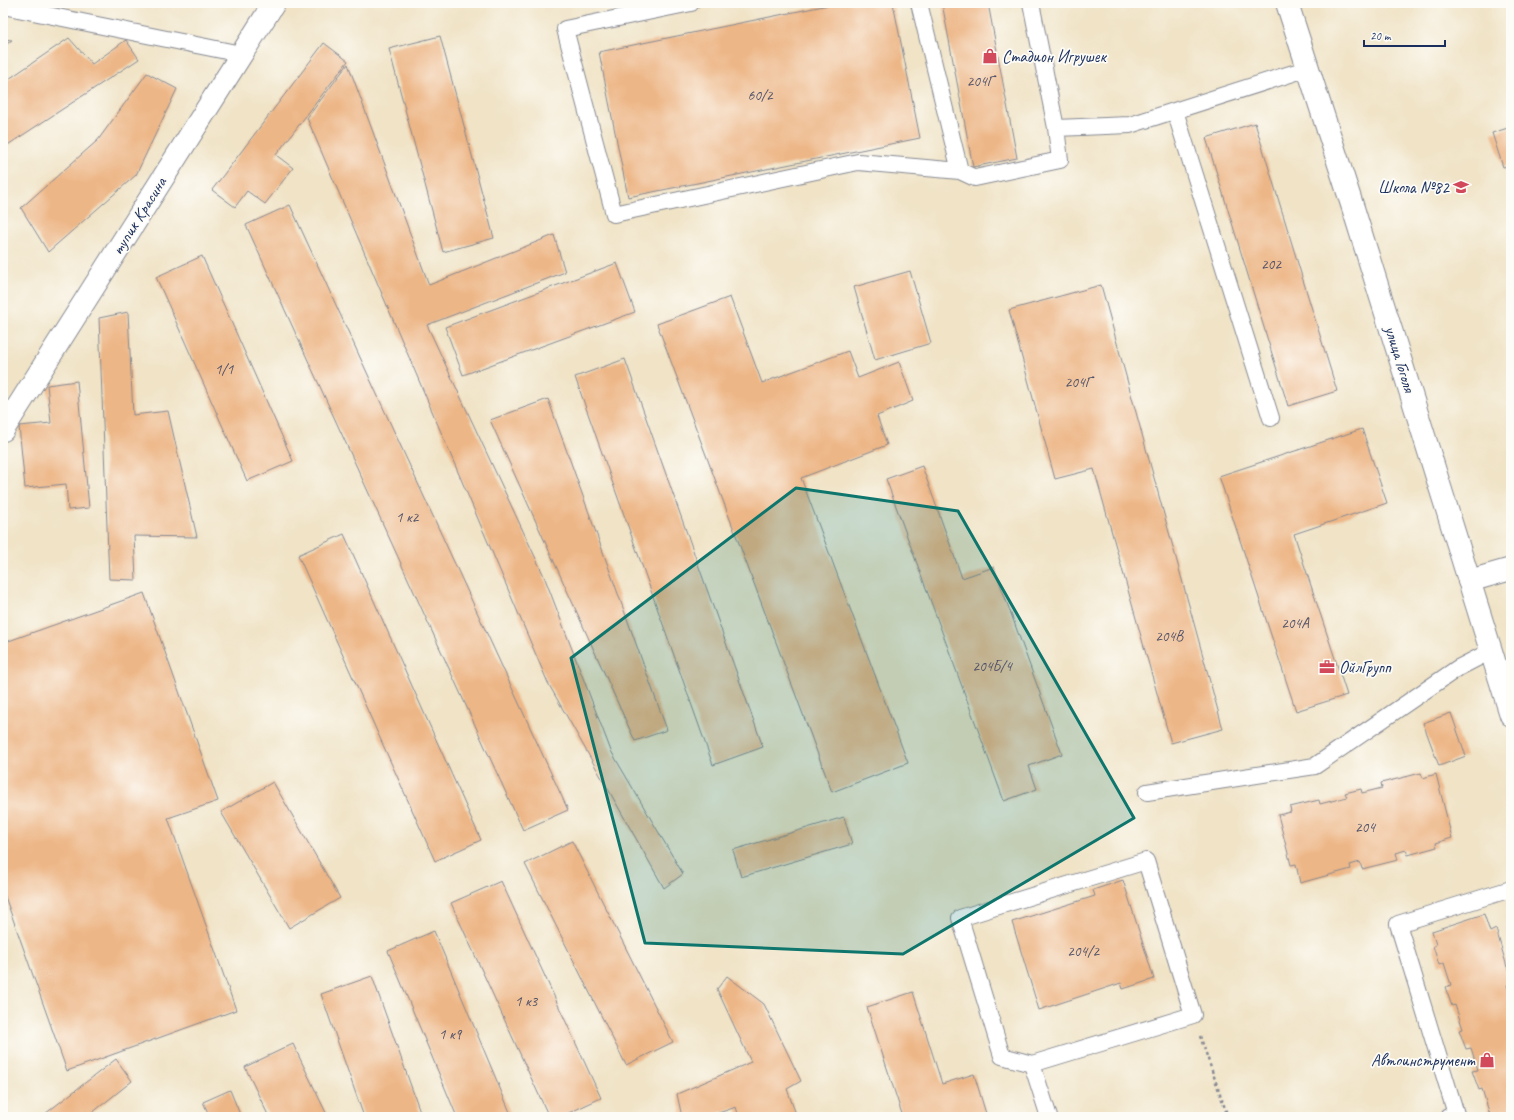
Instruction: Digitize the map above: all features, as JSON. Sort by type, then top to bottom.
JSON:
[{"type":"street","name":"тупик Красина","points":[[3,430],[274,3]]},
{"type":"street","name":"улица Гоголя","points":[[1287,3],[1309,68],[1511,715]]},
{"type":"street","points":[[1469,581],[1511,569]]},
{"type":"lane","points":[[692,3],[672,5],[565,28],[614,214],[858,162],[960,170],[975,178],[1060,160],[1056,128],[1031,3]]},
{"type":"lane","points":[[919,3],[960,170]]},
{"type":"lane","points":[[3,6],[241,54]]},
{"type":"lane","points":[[1056,128],[1130,125],[1309,68]]},
{"type":"lane","points":[[1175,111],[1271,418]]},
{"type":"lane","points":[[1147,792],[1315,766],[1458,668],[1491,651]]},
{"type":"lane","points":[[1146,861],[1193,1015],[1032,1064],[1002,1056],[960,918],[1146,861]]},
{"type":"lane","points":[[1448,1117],[1456,1114],[1398,924],[1511,889]]},
{"type":"lane","points":[[1032,1064],[1050,1117]]},
{"type":"path","points":[[1193,1015],[1228,1117]]},
{"type":"highlighted area","points":[[796,488],[958,511],[1134,818],[903,954],[645,943],[571,658]]},
{"type":"building","points":[[838,3],[893,3],[920,138],[628,197],[599,52]]},
{"type":"building","points":[[942,3],[988,3],[1017,158],[973,167]]},
{"type":"building","points":[[440,36],[494,238],[443,252],[389,49]]},
{"type":"building","points":[[69,38],[92,64],[126,40],[139,59],[3,148],[3,83]]},
{"type":"building","points":[[3,39],[12,40],[3,47]]},
{"type":"building","points":[[324,43],[348,61],[276,155],[293,168],[265,204],[247,191],[235,207],[212,190]]},
{"type":"building","points":[[348,64],[429,285],[554,235],[565,272],[427,325],[544,576],[611,751],[683,874],[664,888],[548,683],[307,118]]},
{"type":"building","points":[[147,73],[177,89],[136,175],[48,252],[21,208],[98,140]]},
{"type":"building","points":[[1255,123],[1337,391],[1288,406],[1206,138]]},
{"type":"building","points":[[1511,127],[1511,173],[1508,166],[1503,167],[1492,133]]},
{"type":"building","points":[[290,205],[568,810],[523,830],[246,225]]},
{"type":"building","points":[[202,256],[293,461],[247,481],[156,277]]},
{"type":"building","points":[[617,263],[635,312],[463,375],[445,327]]},
{"type":"building","points":[[910,271],[931,343],[875,360],[854,287]]},
{"type":"building","points":[[1101,285],[1223,729],[1171,743],[1094,469],[1055,479],[1009,310]]},
{"type":"building","points":[[730,297],[762,383],[848,351],[858,378],[899,362],[913,401],[877,416],[887,445],[801,478],[908,763],[832,792],[657,324]]},
{"type":"building","points":[[128,312],[133,415],[168,411],[197,537],[134,536],[136,580],[109,579],[99,318]]},
{"type":"building","points":[[625,359],[763,747],[713,765],[575,377]]},
{"type":"building","points":[[77,381],[89,508],[68,510],[66,484],[25,488],[19,426],[51,423],[47,385]]},
{"type":"building","points":[[548,399],[667,730],[635,741],[490,420]]},
{"type":"building","points":[[1362,429],[1387,503],[1294,534],[1347,695],[1296,711],[1219,476]]},
{"type":"building","points":[[922,466],[962,578],[994,567],[1062,754],[1029,766],[1037,789],[1004,801],[886,479]]},
{"type":"building","points":[[344,534],[481,840],[435,861],[298,555]]},
{"type":"building","points":[[144,593],[218,801],[168,818],[236,1010],[67,1071],[3,891],[3,643]]},
{"type":"building","points":[[1451,713],[1466,756],[1439,766],[1423,723]]},
{"type":"building","points":[[1421,773],[1423,778],[1436,774],[1452,838],[1436,843],[1437,847],[1408,855],[1406,850],[1396,853],[1398,860],[1362,869],[1360,862],[1350,865],[1351,869],[1300,883],[1296,864],[1291,865],[1278,815],[1291,812],[1290,807],[1319,800],[1320,804],[1347,797],[1345,793],[1361,789],[1362,793],[1382,788],[1381,783]]},
{"type":"building","points":[[273,782],[340,898],[289,928],[221,812]]},
{"type":"building","points":[[844,817],[852,844],[741,877],[733,850]]},
{"type":"building","points":[[572,841],[673,1042],[626,1065],[525,864]]},
{"type":"building","points":[[1123,880],[1154,979],[1123,989],[1121,983],[1039,1010],[1012,922],[1095,896],[1093,890]]},
{"type":"building","points":[[501,881],[601,1098],[560,1117],[549,1117],[451,903]]},
{"type":"building","points":[[1484,914],[1490,932],[1496,929],[1511,976],[1511,984],[1507,985],[1511,998],[1511,1117],[1484,1117],[1490,1115],[1482,1089],[1479,1090],[1472,1071],[1478,1070],[1471,1048],[1466,1049],[1459,1030],[1463,1029],[1455,1005],[1452,1006],[1445,987],[1451,985],[1444,963],[1439,965],[1433,946],[1436,945],[1432,931]]},
{"type":"building","points":[[434,931],[512,1117],[457,1117],[388,951]]},
{"type":"building","points":[[372,976],[422,1117],[364,1117],[321,994]]},
{"type":"building","points":[[727,976],[764,1004],[801,1081],[787,1089],[797,1117],[739,1117],[736,1107],[707,1117],[682,1117],[677,1094],[751,1062],[717,989]]},
{"type":"building","points":[[913,992],[942,1084],[974,1074],[987,1117],[903,1117],[867,1007]]},
{"type":"building","points":[[293,1044],[328,1117],[269,1117],[245,1067]]},
{"type":"building","points":[[116,1059],[132,1081],[87,1117],[41,1117]]},
{"type":"building","points":[[230,1090],[241,1117],[210,1117],[203,1102]]},
{"type":"place","name":"Стадион Игрушек","points":[[990,56]]},
{"type":"place","name":"Школа №82","points":[[1461,187]]},
{"type":"place","name":"ОйлГрупп","points":[[1327,667]]},
{"type":"place","name":"Автоинструмент","points":[[1487,1060]]}]
